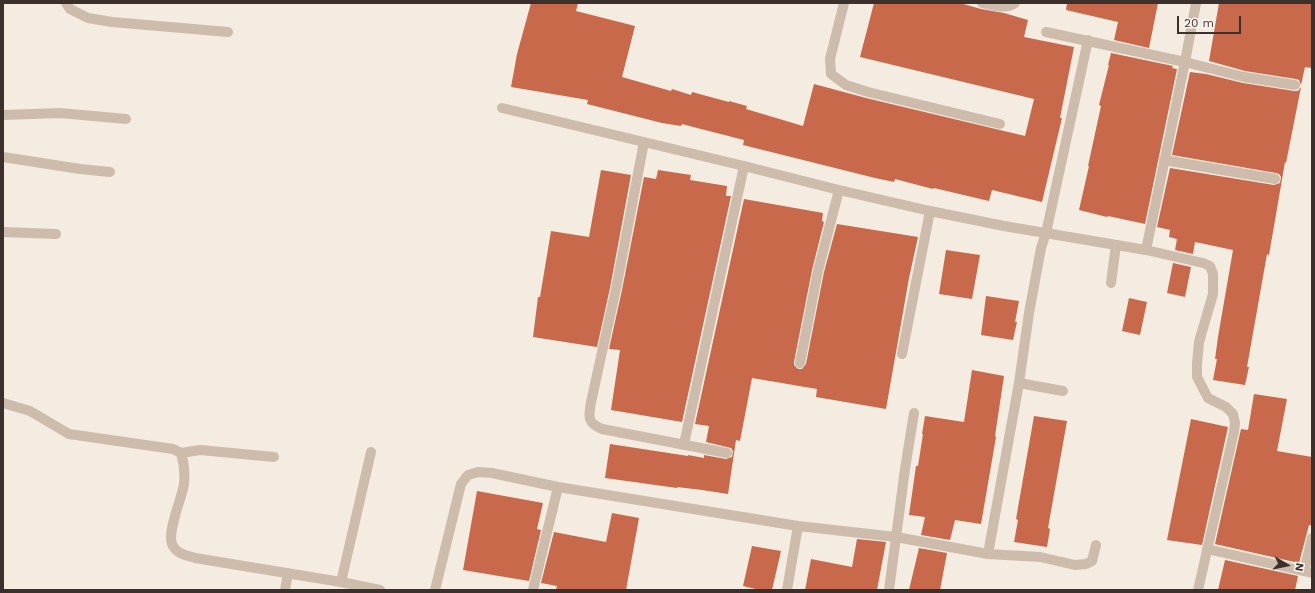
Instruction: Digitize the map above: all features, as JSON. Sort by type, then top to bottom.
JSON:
[{"type":"street","points":[[66,3],[70,9],[88,18],[112,22],[228,32]]},
{"type":"street","points":[[844,3],[830,58],[832,74],[846,84],[868,92],[1000,124]]},
{"type":"street","points":[[982,3],[999,7],[1011,6],[1015,3]]},
{"type":"street","points":[[1146,250],[1196,3]]},
{"type":"street","points":[[1046,32],[1185,62],[1244,77],[1296,85]]},
{"type":"street","points":[[988,554],[1019,383],[1029,313],[1041,248],[1046,233],[1088,40]]},
{"type":"street","points":[[502,108],[930,211],[1004,226],[1146,250],[1203,263],[1210,266],[1213,274],[1213,294],[1199,342],[1197,377],[1208,398],[1226,407],[1233,414],[1235,422],[1198,590]]},
{"type":"street","points":[[3,115],[60,113],[126,120]]},
{"type":"street","points":[[644,142],[616,289],[589,418],[593,425],[602,429],[727,453]]},
{"type":"street","points":[[3,157],[110,172]]},
{"type":"street","points":[[1164,160],[1274,179]]},
{"type":"street","points":[[684,444],[744,166]]},
{"type":"street","points":[[800,362],[818,271],[839,190]]},
{"type":"street","points":[[902,354],[930,211]]},
{"type":"street","points":[[3,232],[56,234]]},
{"type":"street","points":[[1111,283],[1116,246]]},
{"type":"street","points":[[1019,383],[1063,391]]},
{"type":"street","points":[[3,403],[30,411],[69,434],[173,448],[181,453],[200,450],[274,457]]},
{"type":"street","points":[[889,590],[914,413]]},
{"type":"street","points":[[341,582],[371,452]]},
{"type":"street","points":[[181,453],[184,463],[184,484],[171,532],[172,544],[178,552],[195,558],[341,582],[380,590]]},
{"type":"street","points":[[434,590],[461,484],[468,475],[478,472],[492,473],[558,487],[798,526],[896,537],[988,554],[1040,557],[1075,565],[1086,564],[1092,561],[1096,545]]},
{"type":"street","points":[[532,590],[558,487]]},
{"type":"street","points":[[787,590],[798,526]]},
{"type":"street","points":[[1207,549],[1308,572],[1312,538]]},
{"type":"street","points":[[285,590],[288,573]]},
{"type":"building","points":[[531,3],[578,3],[576,11],[635,26],[622,77],[671,91],[672,89],[691,95],[692,92],[729,101],[747,106],[746,109],[803,126],[814,84],[1025,136],[1034,99],[860,57],[874,3],[960,3],[1028,20],[1024,37],[1074,47],[1060,118],[1062,118],[1042,202],[992,190],[989,201],[895,179],[894,182],[875,178],[743,145],[744,140],[682,124],[681,126],[662,123],[587,104],[588,100],[511,87],[517,54]]},
{"type":"building","points":[[1067,3],[1158,3],[1149,48],[1114,40],[1118,22],[1066,10]]},
{"type":"building","points":[[1219,3],[1312,3],[1312,68],[1305,67],[1301,85],[1299,80],[1296,79],[1245,71],[1209,61]]},
{"type":"building","points":[[1111,53],[1173,66],[1172,68],[1177,69],[1145,224],[1079,210],[1101,106],[1099,105]]},
{"type":"building","points":[[1190,72],[1206,74],[1243,83],[1294,91],[1298,91],[1301,87],[1286,163],[1285,162],[1269,255],[1267,254],[1245,385],[1213,380],[1217,359],[1215,359],[1218,337],[1233,250],[1195,242],[1193,254],[1175,250],[1177,239],[1169,237],[1170,230],[1157,227],[1170,168],[1274,185],[1280,183],[1281,177],[1276,173],[1172,155]]},
{"type":"building","points":[[601,170],[631,175],[610,288],[597,347],[533,337],[538,297],[540,297],[551,231],[589,237]]},
{"type":"building","points":[[658,170],[691,175],[690,180],[727,186],[726,196],[731,196],[682,422],[611,410],[620,350],[609,349],[644,177],[656,179]]},
{"type":"building","points":[[744,199],[823,213],[822,221],[824,222],[812,270],[794,362],[794,365],[798,369],[802,369],[806,364],[824,272],[837,224],[918,237],[909,278],[886,409],[816,397],[817,389],[752,378],[740,441],[736,440],[728,494],[605,478],[610,444],[704,458],[704,455],[726,459],[732,457],[733,451],[731,448],[706,442],[709,426],[695,424]]},
{"type":"building","points":[[946,250],[980,255],[972,299],[939,294]]},
{"type":"building","points":[[1173,263],[1191,267],[1185,297],[1167,293]]},
{"type":"building","points":[[986,296],[1019,301],[1015,322],[1017,322],[1013,340],[981,335]]},
{"type":"building","points":[[1129,298],[1147,302],[1140,335],[1122,331]]},
{"type":"building","points":[[972,370],[1004,376],[996,437],[981,524],[955,520],[950,540],[921,535],[925,517],[909,515],[925,416],[964,422]]},
{"type":"building","points":[[1254,394],[1287,399],[1277,451],[1312,457],[1312,525],[1309,525],[1299,563],[1215,544],[1241,429],[1248,430]]},
{"type":"building","points":[[1034,416],[1067,421],[1048,528],[1050,529],[1047,547],[1014,542],[1018,520],[1016,519]]},
{"type":"building","points":[[1191,419],[1228,427],[1202,545],[1167,540]]},
{"type":"building","points":[[477,491],[543,503],[537,529],[541,530],[529,581],[463,570]]},
{"type":"building","points":[[612,513],[639,518],[626,590],[556,590],[557,586],[541,583],[554,532],[606,542]]},
{"type":"building","points":[[857,539],[886,542],[877,590],[805,590],[811,559],[852,567]]},
{"type":"building","points":[[752,546],[781,551],[772,590],[760,590],[743,586]]},
{"type":"building","points":[[919,548],[947,553],[940,590],[909,590]]},
{"type":"building","points":[[1225,560],[1298,576],[1295,590],[1218,590]]}]
